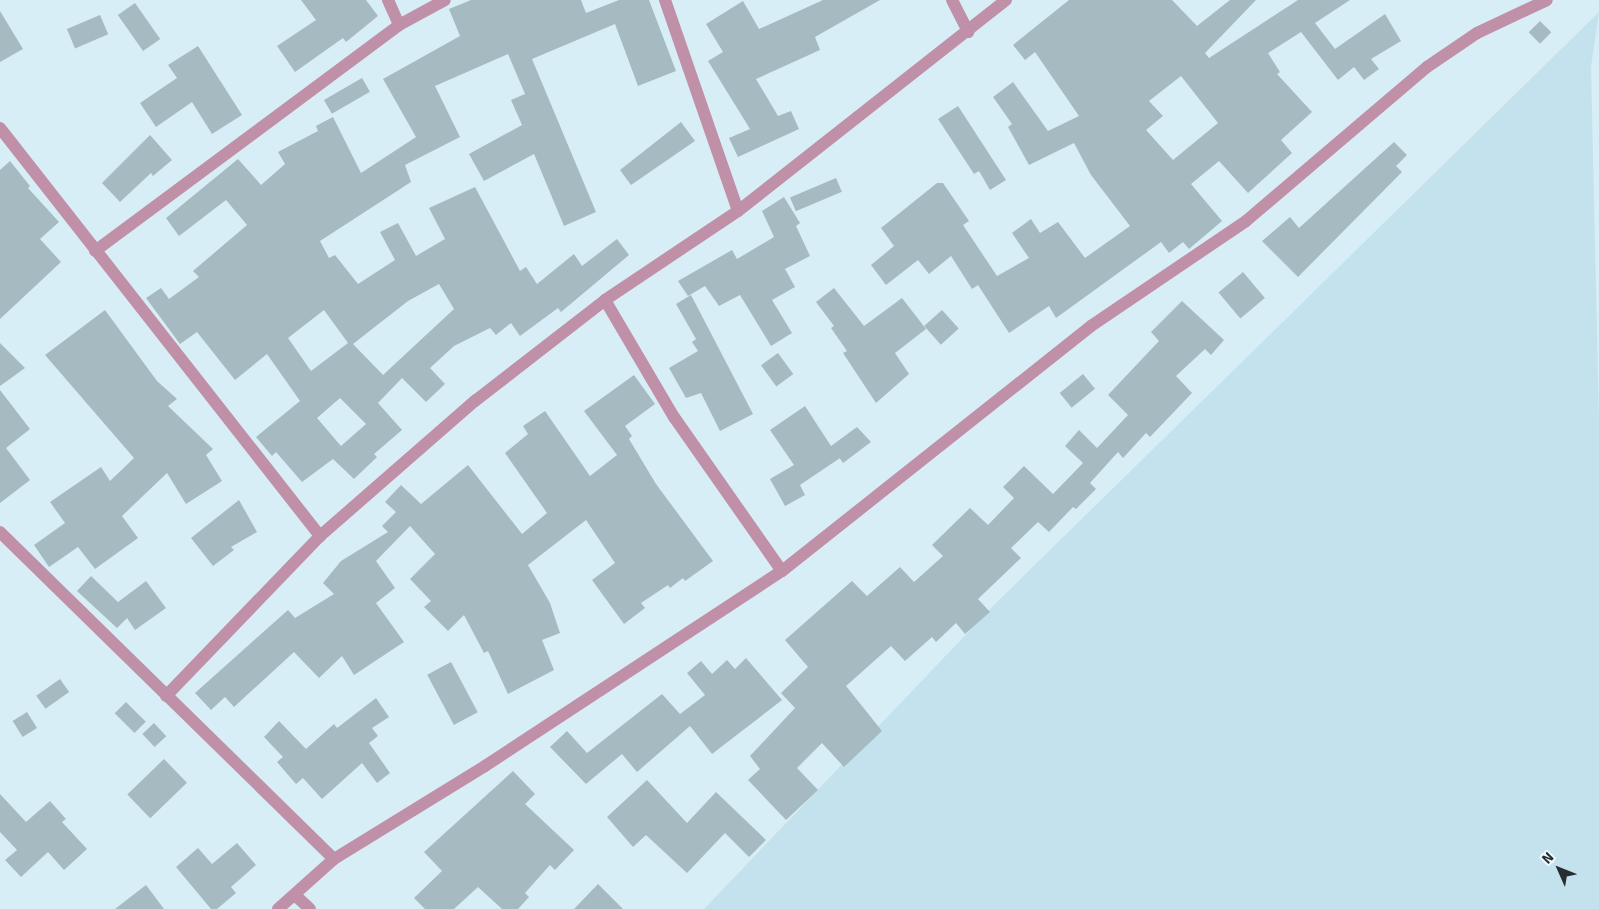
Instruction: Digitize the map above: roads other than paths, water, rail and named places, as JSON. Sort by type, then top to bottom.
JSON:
[{"type":"street","points":[[388,0],[399,25]]},
{"type":"street","points":[[95,251],[399,25],[445,0]]},
{"type":"street","points":[[665,0],[738,211]]},
{"type":"street","points":[[952,0],[968,32]]},
{"type":"street","points":[[166,696],[320,536],[475,401],[605,300],[738,211],[968,32],[1006,0]]},
{"type":"street","points":[[278,909],[296,896],[334,859],[485,766],[782,571],[1091,326],[1246,221],[1427,66],[1477,33],[1547,0]]},
{"type":"street","points":[[0,128],[320,536]]},
{"type":"street","points":[[605,300],[674,416],[782,571]]},
{"type":"street","points":[[0,532],[334,859]]},
{"type":"street","points":[[296,896],[310,909]]}]
